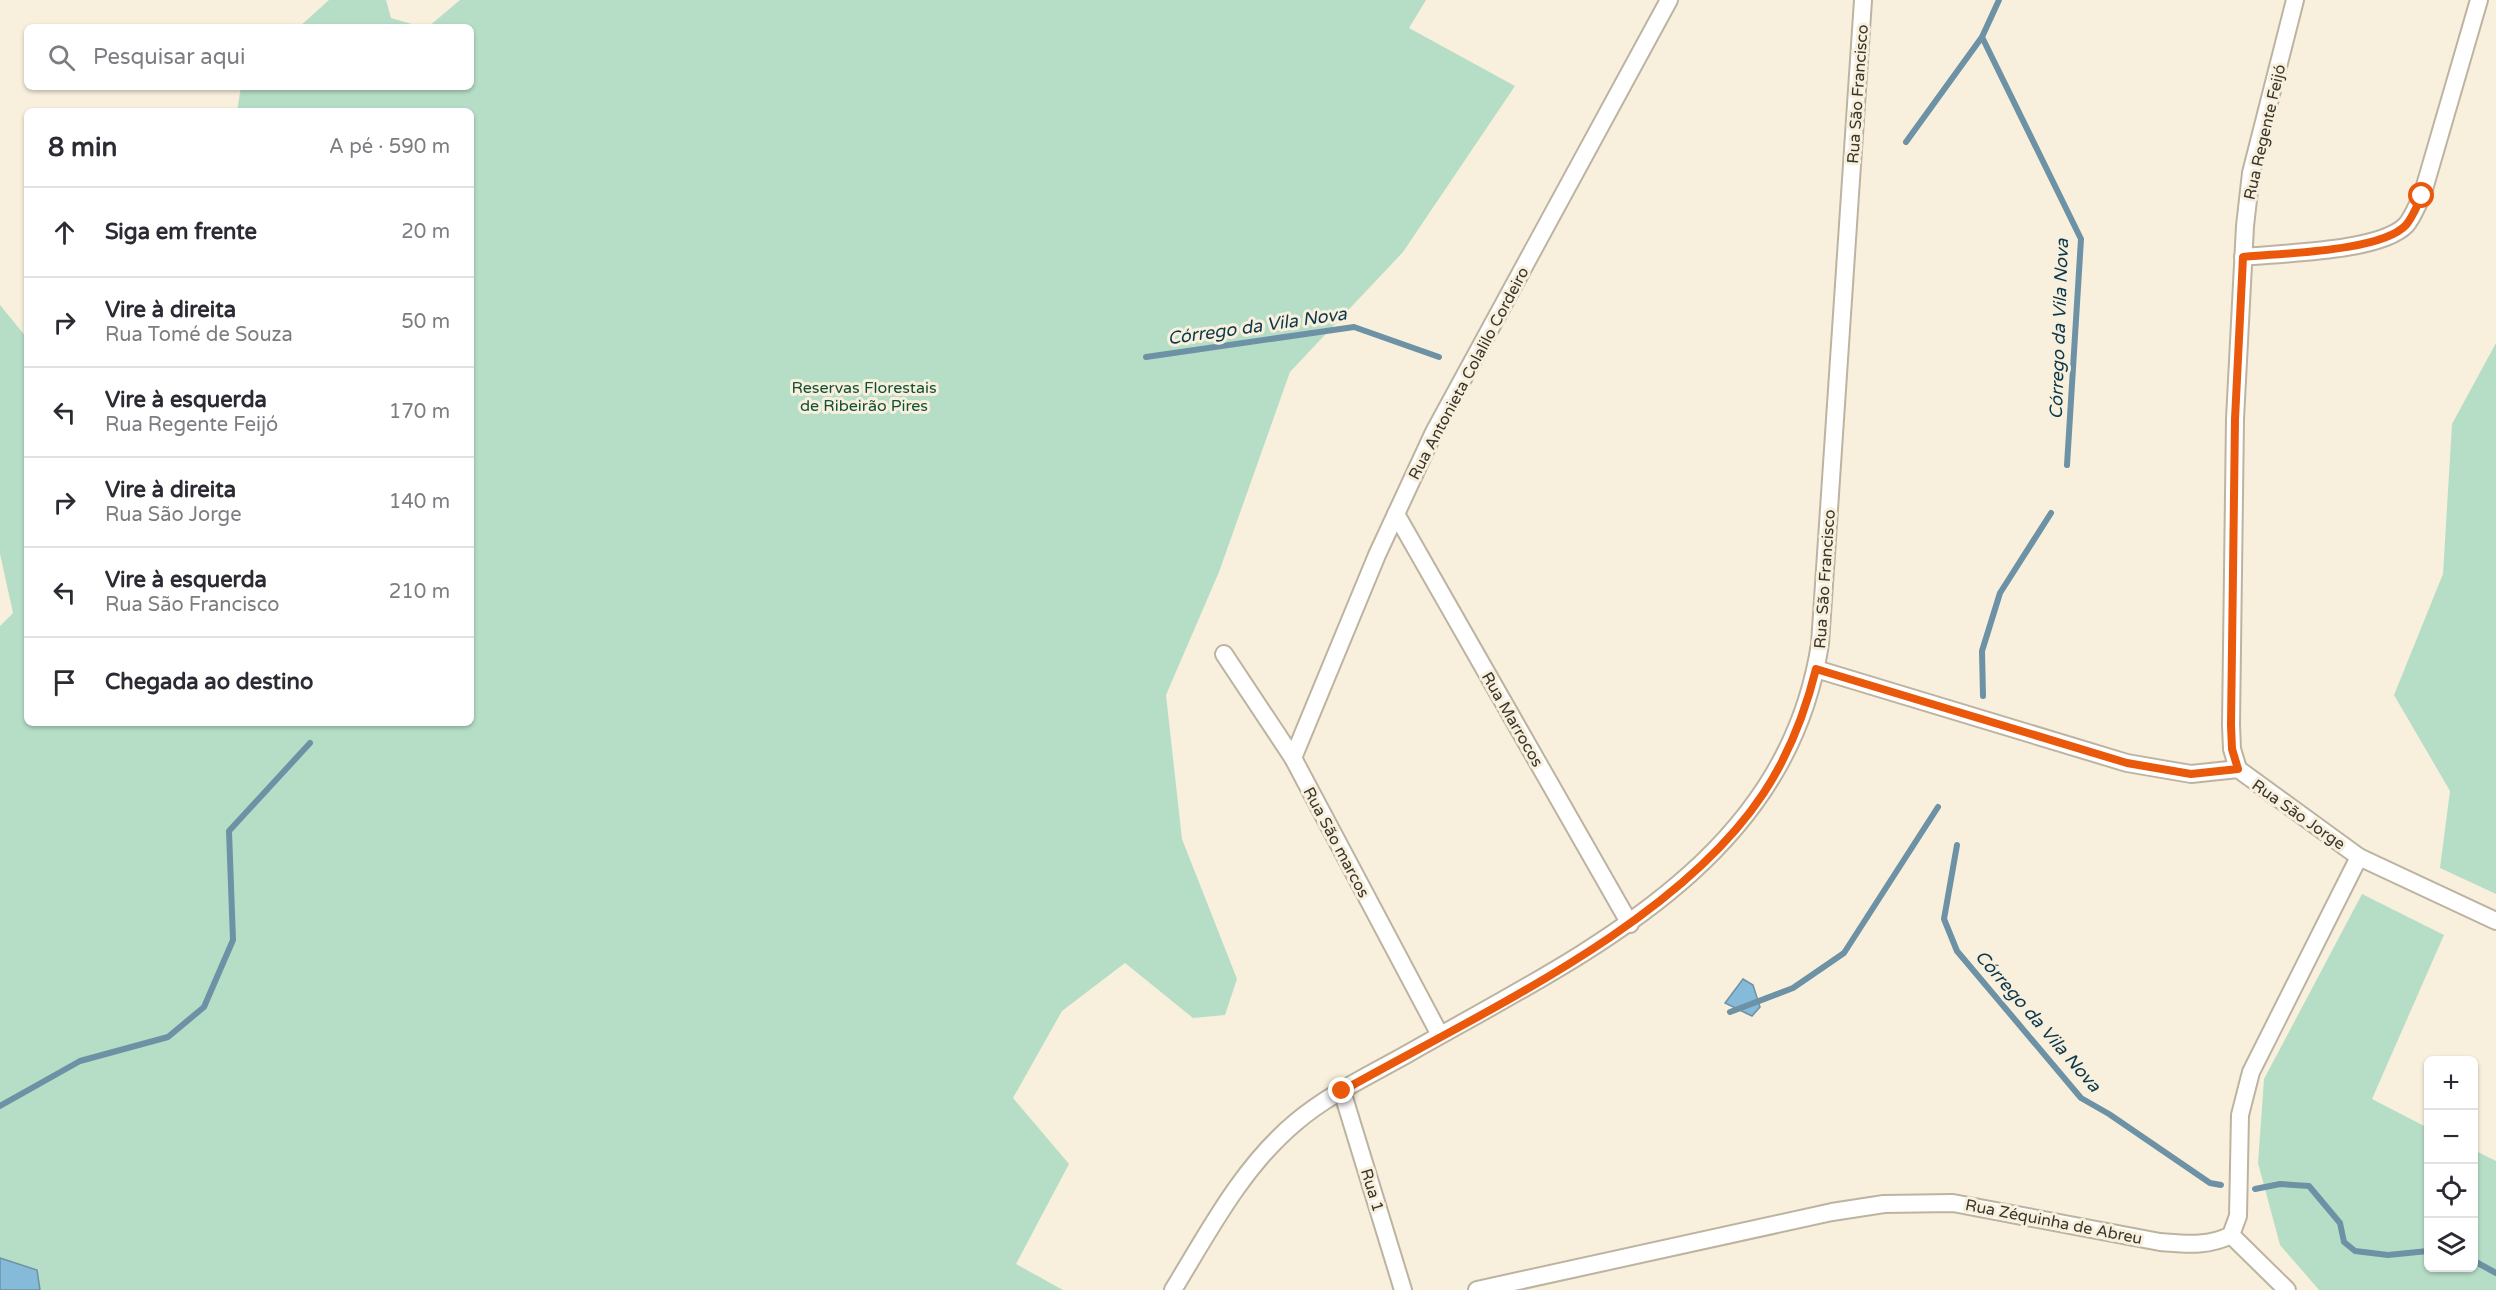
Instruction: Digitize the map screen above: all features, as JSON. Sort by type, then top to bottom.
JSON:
[{"type":"street","name":"Rua Antonieta Colalilo Cordeiro","points":[[1293,758],[1396,514],[1434,432],[1669,0]]},
{"type":"street","name":"Rua São Francisco","points":[[1173,1290],[1252,1165],[1297,1121],[1342,1091],[1533,985],[1629,924],[1684,880],[1719,848],[1763,794],[1787,753],[1804,714],[1816,669],[1863,0]]},
{"type":"street","name":"Rua Regente Feijó","points":[[2238,769],[2232,749],[2231,725],[2235,419],[2243,257],[2251,173],[2295,0]]},
{"type":"street","points":[[2243,257],[2362,245],[2388,236],[2405,225],[2422,196],[2480,0]]},
{"type":"street","name":"Rua Marrocos","points":[[1396,514],[1629,924]]},
{"type":"street","name":"Rua São marcos","points":[[1224,654],[1293,758],[1440,1035]]},
{"type":"street","name":"Rua São Jorge","points":[[1816,669],[2127,763],[2191,774],[2238,769],[2359,857],[2496,921]]},
{"type":"street","points":[[2287,1290],[2232,1235],[2238,1216],[2240,1115],[2252,1072],[2359,857]]},
{"type":"street","name":"Rua 1","points":[[1342,1091],[1403,1290]]},
{"type":"street","name":"Rua Zéquinha de Abreu","points":[[1477,1290],[1832,1212],[1884,1204],[1953,1203],[1986,1207],[2188,1245],[2207,1244],[2232,1235]]},
{"type":"green space","points":[[329,0],[386,0],[391,18],[412,24],[302,24]]},
{"type":"green space","name":"Reservas Florestais de Ribeirão Pires","points":[[460,0],[1426,0],[1409,28],[1515,86],[1403,252],[1290,372],[1219,572],[1166,695],[1182,839],[1237,979],[1225,1015],[1193,1018],[1125,963],[1062,1011],[1013,1098],[1069,1164],[1016,1264],[1063,1290],[40,1290],[37,1270],[0,1258],[0,626],[13,613],[0,554],[0,305],[24,334],[24,726],[474,726],[474,108],[238,108],[240,90],[474,90],[474,24],[432,24]]},
{"type":"green space","points":[[2496,343],[2496,894],[2440,868],[2450,791],[2394,695],[2443,574],[2452,424]]},
{"type":"green space","points":[[2362,894],[2444,935],[2372,1099],[2424,1126],[2424,1272],[2478,1272],[2478,1152],[2496,1161],[2496,1290],[2319,1290],[2280,1245],[2258,1163],[2264,1079]]},
{"type":"water","points":[[1743,979],[1753,985],[1760,1007],[1752,1016],[1725,1003]]},
{"type":"water","points":[[0,1258],[37,1270],[40,1290],[0,1290]]},
{"type":"waterway","name":"Córrego da Vila Nova","points":[[1999,0],[1982,37],[2081,239],[2067,465]]},
{"type":"waterway","name":"Córrego da Vila Nova","points":[[1906,142],[1982,37]]},
{"type":"waterway","name":"Córrego da Vila Nova","points":[[1146,357],[1354,327],[1439,357]]},
{"type":"waterway","name":"Córrego da Vila Nova","points":[[1983,696],[1982,651],[2000,593],[2051,513]]},
{"type":"waterway","points":[[0,1106],[80,1061],[168,1037],[204,1007],[233,940],[229,831],[310,743]]},
{"type":"waterway","name":"Córrego da Vila Nova","points":[[1730,1012],[1793,988],[1844,953],[1938,807]]},
{"type":"waterway","name":"Córrego da Vila Nova","points":[[1957,845],[1944,919],[1957,951],[2081,1098],[2109,1114],[2210,1183],[2221,1185]]},
{"type":"waterway","name":"Córrego da Vila Nova","points":[[2255,1189],[2280,1184],[2309,1186],[2340,1223],[2344,1242],[2355,1251],[2388,1255],[2424,1251]]},
{"type":"waterway","name":"Córrego da Vila Nova","points":[[2478,1263],[2496,1273]]},
{"type":"route","points":[[1342,1091],[1533,985],[1629,924],[1684,880],[1719,848],[1763,794],[1787,753],[1804,714],[1816,669],[2160,771],[2191,774],[2238,769],[2232,749],[2231,725],[2235,419],[2243,257],[2362,245],[2388,236],[2405,225],[2422,196]]}]
